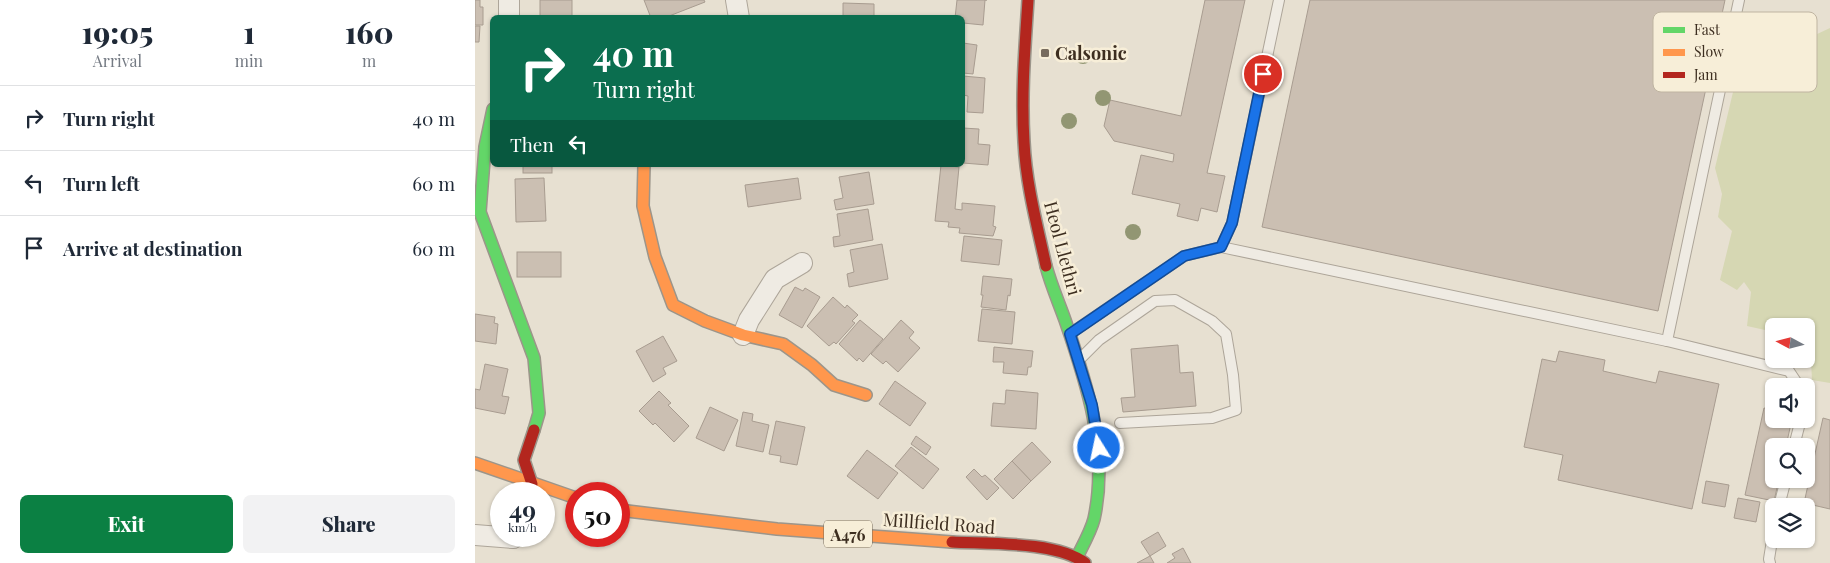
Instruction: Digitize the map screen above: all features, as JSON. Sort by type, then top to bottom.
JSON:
[{"type":"main road","name":"Heol Llethri","points":[[1027,0],[1023,77],[1024,143],[1032,203],[1047,269],[1079,360],[1092,405],[1099,448],[1098,487],[1094,520],[1081,560]]},
{"type":"main road","points":[[490,118],[480,146],[480,212],[534,358],[539,413],[524,460],[529,482]]},
{"type":"main road","points":[[644,167],[643,206],[655,257],[673,305],[705,321],[743,335],[783,344],[812,365],[834,385],[866,395]]},
{"type":"main road","points":[[475,463],[516,482]]},
{"type":"main road","name":"Millfield Road","points":[[630,512],[675,519],[772,529],[1041,547],[1081,560]]},
{"type":"street","points":[[509,0],[509,15]]},
{"type":"street","points":[[736,0],[738,15]]},
{"type":"street","points":[[743,335],[749,320],[775,279],[802,263]]},
{"type":"street","points":[[475,535],[490,536]]},
{"type":"lane","points":[[1221,247],[1232,223],[1279,0]]},
{"type":"lane","points":[[1667,341],[1720,92]]},
{"type":"lane","points":[[1070,334],[1184,256],[1221,247],[1667,341],[1789,371],[1794,378]]},
{"type":"lane","points":[[1079,360],[1099,340],[1155,301],[1175,300],[1212,321],[1226,334],[1233,375],[1236,410],[1212,418],[1120,423]]},
{"type":"lane","points":[[1770,563],[1771,548]]},
{"type":"green space","points":[[1830,28],[1830,383],[1815,380],[1815,378],[1812,378],[1811,368],[1815,368],[1815,318],[1765,318],[1765,330],[1747,326],[1751,292],[1744,282],[1737,290],[1720,280],[1732,231],[1718,217],[1722,194],[1715,168],[1733,92],[1817,92],[1817,34]]},
{"type":"building","points":[[475,0],[480,0],[480,7],[483,7],[483,25],[475,25]]},
{"type":"building","points":[[540,0],[572,0],[572,15],[540,15]]},
{"type":"building","points":[[644,0],[704,0],[705,2],[672,15],[650,15]]},
{"type":"building","points":[[957,0],[985,0],[983,25],[965,23],[965,15],[955,15]]},
{"type":"building","points":[[1205,0],[1245,0],[1207,173],[1225,176],[1217,212],[1201,208],[1198,221],[1177,216],[1180,204],[1132,194],[1141,155],[1173,162],[1174,154],[1114,141],[1104,126],[1110,100],[1181,116]]},
{"type":"building","points":[[1310,0],[1725,0],[1722,12],[1653,12],[1653,92],[1705,92],[1658,311],[1262,227]]},
{"type":"building","points":[[843,3],[874,4],[874,15],[843,15]]},
{"type":"building","points":[[475,26],[480,26],[479,42],[475,42]]},
{"type":"building","points":[[965,43],[977,45],[973,74],[965,73]]},
{"type":"building","points":[[965,76],[985,78],[983,113],[967,112],[968,96],[965,95]]},
{"type":"building","points":[[965,128],[979,129],[978,144],[990,145],[988,165],[965,163]]},
{"type":"building","points":[[523,167],[552,167],[552,173],[523,173]]},
{"type":"building","points":[[941,167],[959,167],[955,209],[962,210],[962,203],[995,206],[993,226],[996,227],[993,236],[959,233],[960,228],[948,227],[949,222],[935,221]]},
{"type":"building","points":[[869,172],[874,204],[836,210],[834,200],[843,198],[839,177]]},
{"type":"building","points":[[544,178],[546,221],[516,222],[515,179]]},
{"type":"building","points":[[798,178],[801,199],[748,207],[745,185]]},
{"type":"building","points":[[868,209],[873,240],[834,247],[833,237],[840,236],[837,214]]},
{"type":"building","points":[[964,236],[1002,240],[999,265],[961,261]]},
{"type":"building","points":[[882,244],[888,279],[849,287],[847,274],[854,272],[850,250]]},
{"type":"building","points":[[517,252],[561,252],[561,277],[517,277]]},
{"type":"building","points":[[983,276],[1012,279],[1006,310],[981,307]]},
{"type":"building","points":[[795,287],[803,291],[805,288],[820,297],[802,328],[779,315]]},
{"type":"building","points":[[833,297],[845,308],[847,305],[858,315],[852,321],[855,323],[836,344],[834,342],[829,346],[807,326]]},
{"type":"building","points":[[982,309],[1015,312],[1012,344],[978,341]]},
{"type":"building","points":[[475,314],[495,317],[494,323],[498,324],[496,344],[475,341]]},
{"type":"building","points":[[860,320],[883,339],[863,362],[859,358],[857,361],[839,344]]},
{"type":"building","points":[[901,320],[914,332],[909,338],[920,348],[898,372],[886,361],[883,364],[871,354]]},
{"type":"building","points":[[663,336],[677,361],[663,368],[666,374],[653,382],[636,351]]},
{"type":"building","points":[[1178,345],[1180,373],[1193,372],[1196,406],[1123,412],[1121,398],[1135,397],[1131,349]]},
{"type":"building","points":[[994,347],[1033,351],[1031,367],[1028,367],[1027,375],[1003,373],[1004,362],[993,362]]},
{"type":"building","points":[[1559,351],[1605,360],[1603,371],[1656,383],[1659,371],[1719,384],[1692,509],[1558,480],[1563,455],[1524,447],[1542,359],[1556,362]]},
{"type":"building","points":[[485,364],[508,369],[502,396],[509,397],[505,414],[475,408],[475,389],[480,390]]},
{"type":"building","points":[[895,381],[926,403],[910,426],[879,404]]},
{"type":"building","points":[[1006,390],[1038,393],[1036,429],[991,426],[993,403],[1005,404]]},
{"type":"building","points":[[659,391],[671,403],[668,405],[689,426],[674,442],[655,423],[653,425],[639,411]]},
{"type":"building","points":[[710,407],[738,420],[724,451],[696,438]]},
{"type":"building","points":[[1765,408],[1765,428],[1790,428],[1788,438],[1765,438],[1765,488],[1777,488],[1775,498],[1765,499],[1745,495]]},
{"type":"building","points":[[743,412],[753,414],[752,421],[769,425],[763,452],[736,446]]},
{"type":"building","points":[[1823,418],[1830,420],[1830,509],[1815,506],[1815,498],[1805,498],[1807,488],[1815,488],[1815,454]]},
{"type":"building","points":[[776,421],[805,427],[797,465],[780,462],[781,456],[769,454]]},
{"type":"building","points":[[916,436],[931,447],[926,455],[911,444]]},
{"type":"building","points":[[1032,442],[1051,462],[1031,481],[1012,461]]},
{"type":"building","points":[[911,447],[939,469],[923,489],[895,466]]},
{"type":"building","points":[[867,450],[898,473],[878,499],[847,476]]},
{"type":"building","points":[[1012,461],[1031,481],[1013,499],[994,479]]},
{"type":"building","points":[[974,469],[982,477],[985,475],[999,488],[987,500],[966,477]]},
{"type":"building","points":[[1706,481],[1729,485],[1725,507],[1702,503]]},
{"type":"building","points":[[1738,498],[1760,502],[1756,522],[1734,518]]},
{"type":"building","points":[[1158,532],[1166,546],[1150,556],[1141,542]]},
{"type":"building","points":[[1183,548],[1191,563],[1167,563],[1175,558],[1172,554]]},
{"type":"building","points":[[1150,556],[1154,563],[1137,563]]},
{"type":"traffic: fast","points":[[490,123],[485,147],[480,212],[534,358],[539,413],[534,430]]},
{"type":"traffic: fast","points":[[1046,266],[1081,368],[1088,393],[1097,443],[1099,468],[1094,519],[1077,557]]},
{"type":"traffic: slow","points":[[644,167],[643,206],[655,257],[673,305],[705,321],[743,335],[783,344],[812,365],[834,385],[866,395]]},
{"type":"traffic: slow","points":[[475,463],[565,494]]},
{"type":"traffic: slow","points":[[630,511],[777,529],[952,542]]},
{"type":"traffic: jam","points":[[1028,0],[1023,88],[1025,158],[1029,189],[1046,266]]},
{"type":"traffic: jam","points":[[531,482],[524,460],[534,430]]},
{"type":"traffic: jam","points":[[952,542],[1040,547],[1072,556],[1085,563]]},
{"type":"place","name":"Calsonic","points":[[1045,53]]},
{"type":"route","points":[[1099,448],[1092,405],[1070,334],[1184,256],[1221,247],[1232,223],[1263,74]]}]
